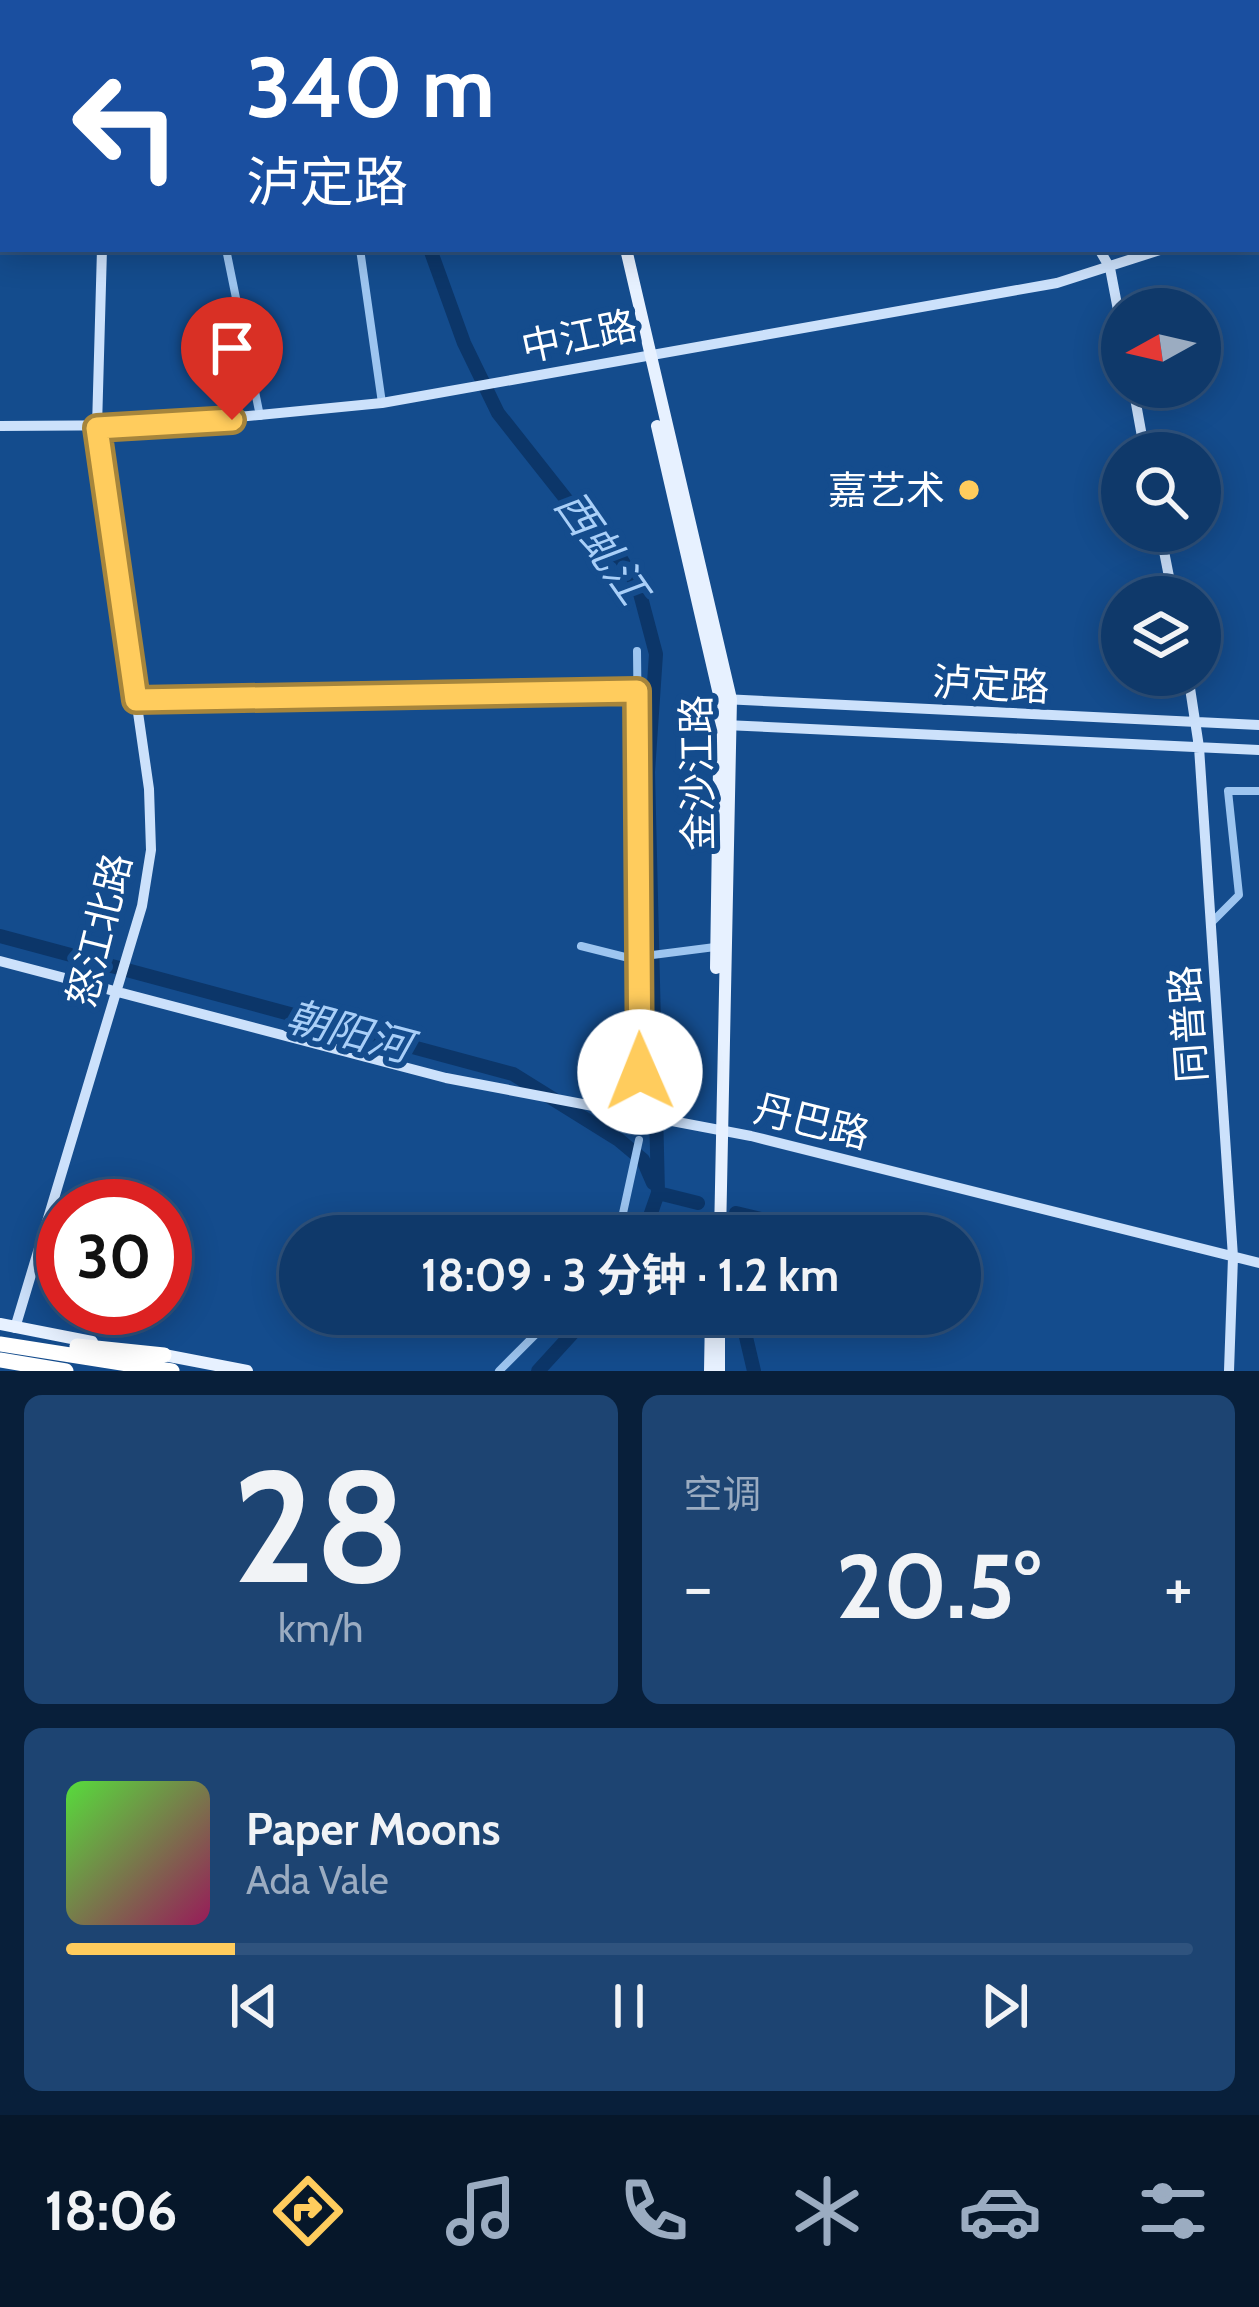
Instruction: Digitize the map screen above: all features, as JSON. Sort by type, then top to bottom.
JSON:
[{"type":"highway","points":[[4,1333],[168,1363]]},
{"type":"highway","points":[[0,1362],[26,1371]]},
{"type":"highway","points":[[0,1362],[66,1371]]},
{"type":"main road","name":"金沙江路","points":[[623,252],[725,699],[716,1130]]},
{"type":"main road","name":"金沙江路","points":[[716,1215],[717,946],[727,725]]},
{"type":"main road","points":[[715,1335],[715,1371]]},
{"type":"main road","points":[[168,1363],[247,1371]]},
{"type":"street","name":"怒江北路","points":[[4,1333],[127,959],[151,850],[136,700],[97,428],[102,252]]},
{"type":"street","points":[[227,252],[260,418]]},
{"type":"street","points":[[360,252],[382,403]]},
{"type":"street","points":[[1101,252],[1114,288]]},
{"type":"street","name":"中江路","points":[[0,426],[97,428],[260,418],[382,403],[507,383],[644,352],[1011,291],[1110,268],[1155,252]]},
{"type":"street","points":[[637,651],[642,1092]]},
{"type":"street","points":[[136,700],[637,691]]},
{"type":"street","name":"同普路","points":[[1192,696],[1233,1257],[1229,1371]]},
{"type":"street","name":"泸定路","points":[[725,699],[1259,725]]},
{"type":"street","name":"泸定路","points":[[727,725],[1259,749]]},
{"type":"street","points":[[1211,922],[1239,895],[1228,790],[1259,791]]},
{"type":"street","points":[[580,946],[640,957],[717,946]]},
{"type":"street","name":"丹巴路","points":[[0,961],[119,985],[516,1094],[716,1130],[1259,1263]]},
{"type":"street","points":[[623,1215],[639,1140]]},
{"type":"street","points":[[499,1371],[535,1335]]},
{"type":"waterway","name":"西虬江","points":[[431,252],[464,343],[498,413],[600,542],[621,559],[638,586],[656,654],[648,772],[658,1193],[650,1215]]},
{"type":"waterway","name":"朝阳河","points":[[0,936],[513,1074],[619,1140],[643,1160],[653,1183]]},
{"type":"waterway","points":[[658,1193],[698,1203]]},
{"type":"waterway","points":[[736,1213],[744,1215]]},
{"type":"waterway","name":"西虬江","points":[[538,1371],[571,1335]]},
{"type":"waterway","points":[[747,1335],[754,1371]]},
{"type":"place","name":"嘉艺术","points":[[969,490]]},
{"type":"route","points":[[232,420],[97,428],[136,700],[637,691],[640,1072]]}]
